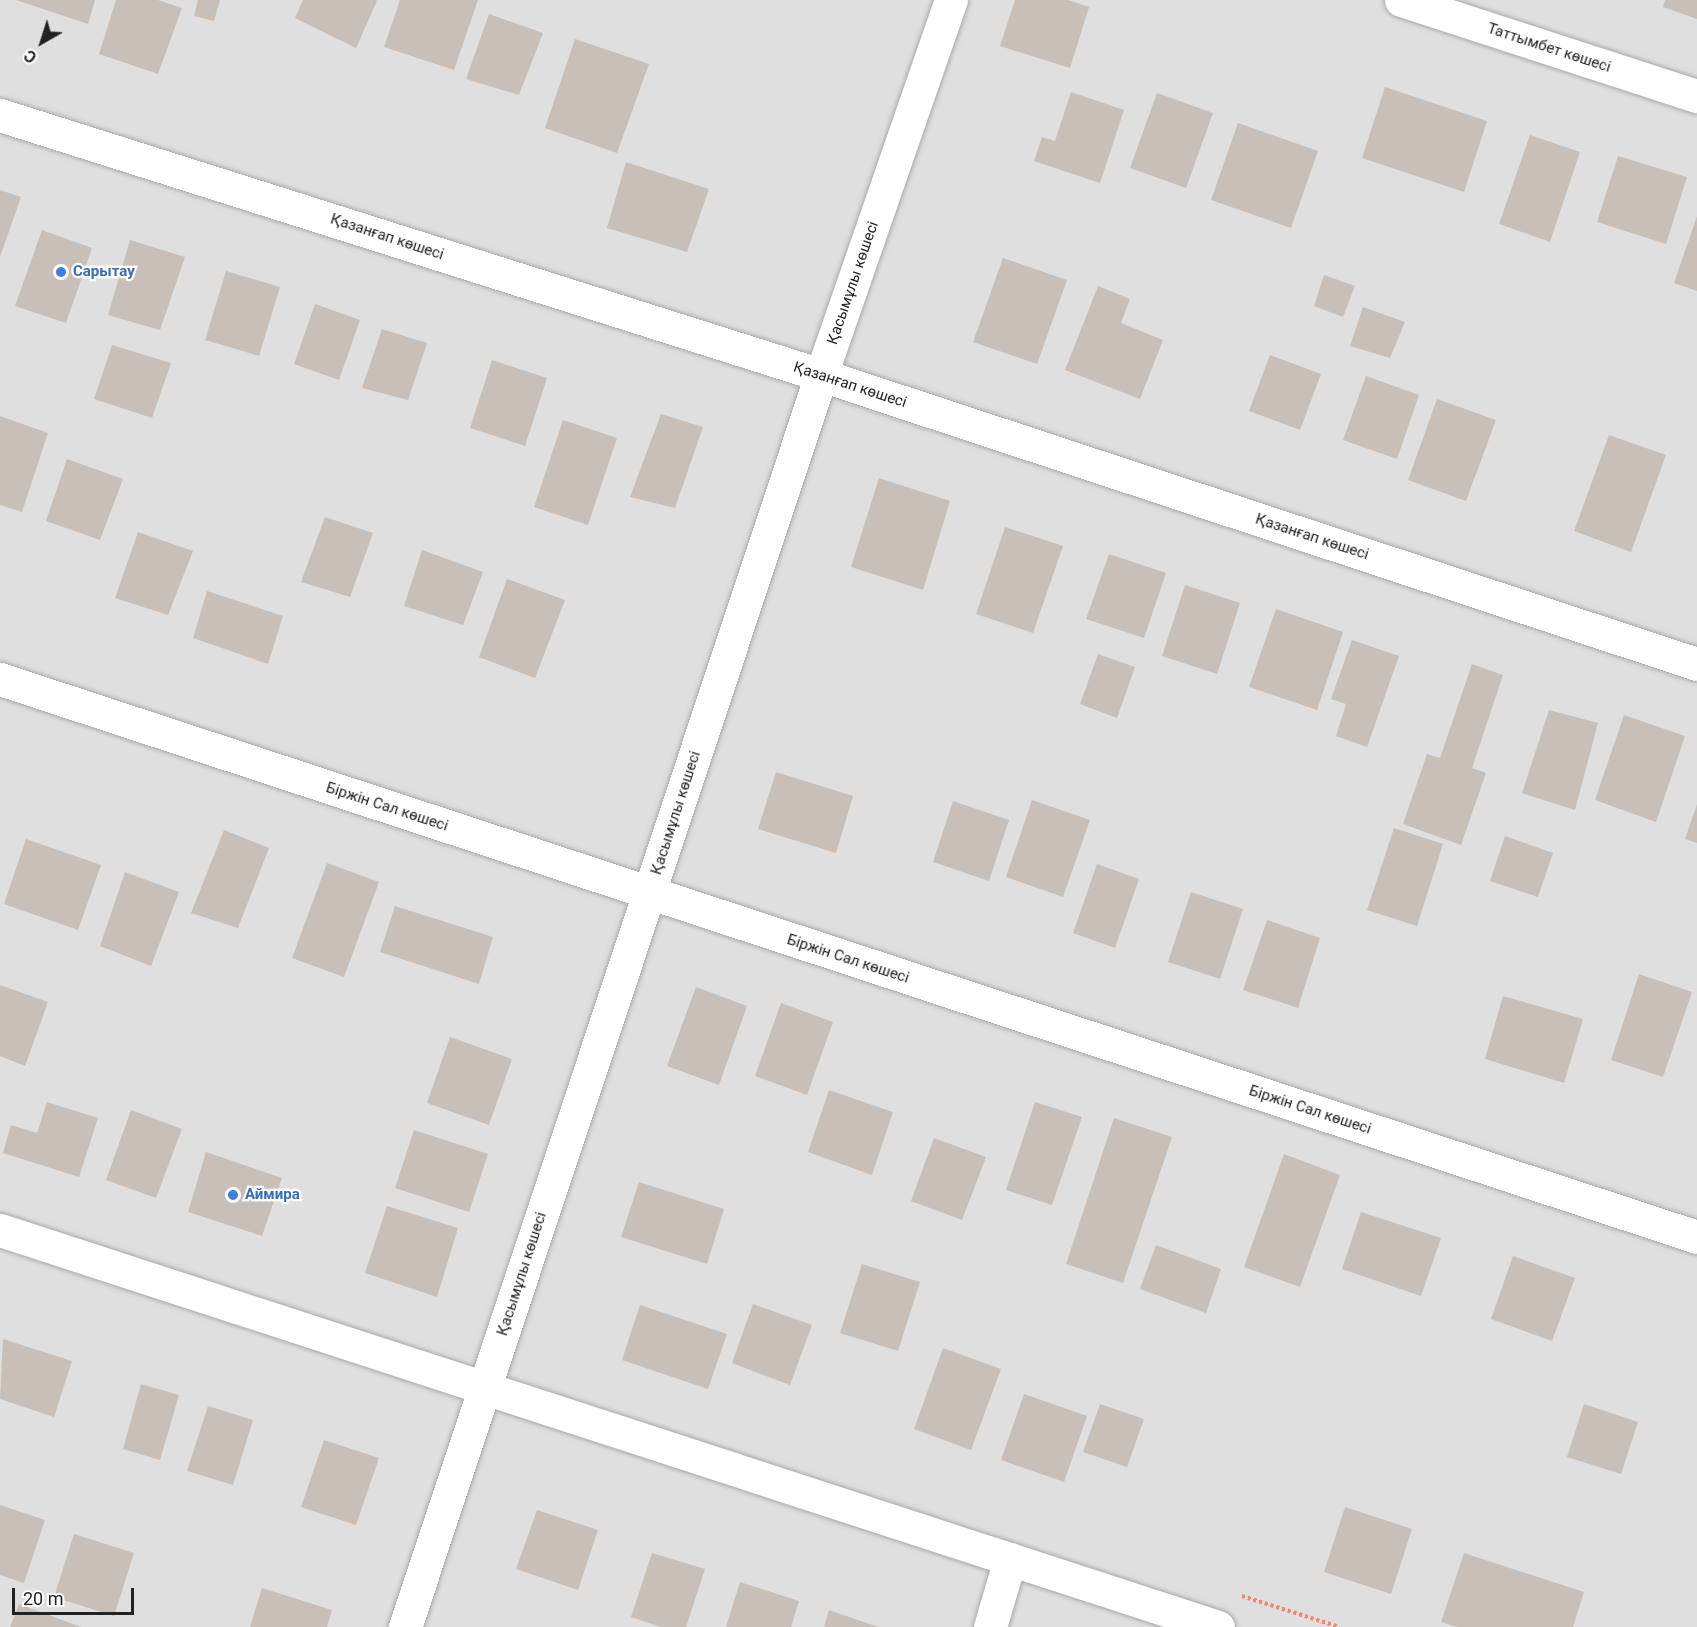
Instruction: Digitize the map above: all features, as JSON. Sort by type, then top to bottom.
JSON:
[{"type":"street","name":"Қасымұлы көшесі","points":[[405,1627],[821,375],[951,0]]},
{"type":"street","name":"Таттымбет көшесі","points":[[1401,0],[1697,96]]},
{"type":"street","name":"Қазанғап көшесі","points":[[0,115],[821,375],[1697,664]]},
{"type":"street","name":"Біржін Сал көшесі","points":[[0,678],[649,894],[1697,1237]]},
{"type":"street","points":[[0,1230],[1218,1627]]},
{"type":"street","points":[[990,1627],[1010,1559]]},
{"type":"shaded area","points":[[0,0],[1697,0],[1697,1627],[0,1627]]},
{"type":"building","points":[[16,0],[95,0],[88,24]]},
{"type":"building","points":[[116,0],[158,0],[182,8],[158,74],[99,54]]},
{"type":"building","points":[[198,0],[220,0],[214,21],[194,16]]},
{"type":"building","points":[[303,0],[377,1],[356,48],[295,18]]},
{"type":"building","points":[[400,0],[478,0],[454,70],[384,47]]},
{"type":"building","points":[[1015,0],[1068,0],[1089,7],[1070,68],[1000,46]]},
{"type":"building","points":[[1665,0],[1697,0],[1697,19],[1663,7]]},
{"type":"building","points":[[489,14],[543,33],[519,95],[466,79]]},
{"type":"building","points":[[575,39],[649,64],[617,153],[545,128]]},
{"type":"building","points":[[1385,87],[1487,121],[1464,192],[1362,158]]},
{"type":"building","points":[[1071,92],[1124,110],[1100,183],[1034,161],[1042,137],[1055,141]]},
{"type":"building","points":[[1157,93],[1213,113],[1186,188],[1130,168]]},
{"type":"building","points":[[1238,123],[1318,151],[1291,228],[1211,200]]},
{"type":"building","points":[[1530,135],[1580,152],[1550,242],[1499,224]]},
{"type":"building","points":[[1618,156],[1687,177],[1666,244],[1597,222]]},
{"type":"building","points":[[626,162],[709,189],[687,252],[607,228]]},
{"type":"building","points":[[0,190],[21,197],[0,257]]},
{"type":"building","points":[[1697,216],[1697,291],[1674,283]]},
{"type":"building","points":[[42,230],[92,248],[66,323],[15,306]]},
{"type":"building","points":[[130,240],[185,257],[160,330],[108,315]]},
{"type":"building","points":[[1003,258],[1067,280],[1037,364],[973,342]]},
{"type":"building","points":[[226,271],[280,287],[259,356],[205,340]]},
{"type":"building","points":[[1324,275],[1355,286],[1343,317],[1314,306]]},
{"type":"building","points":[[1098,286],[1130,299],[1121,323],[1163,340],[1140,399],[1065,370]]},
{"type":"building","points":[[315,304],[360,320],[339,380],[294,364]]},
{"type":"building","points":[[1363,307],[1405,322],[1390,358],[1350,346]]},
{"type":"building","points":[[382,329],[427,343],[408,400],[362,388]]},
{"type":"building","points":[[112,345],[171,363],[152,418],[94,399]]},
{"type":"building","points":[[1270,355],[1321,374],[1300,430],[1249,411]]},
{"type":"building","points":[[492,360],[547,378],[525,446],[470,428]]},
{"type":"building","points":[[1366,376],[1419,395],[1397,459],[1343,440]]},
{"type":"building","points":[[1437,399],[1496,420],[1466,501],[1408,480]]},
{"type":"building","points":[[661,414],[703,427],[675,508],[630,497]]},
{"type":"building","points":[[0,416],[48,433],[22,512],[0,505]]},
{"type":"building","points":[[563,420],[617,438],[588,525],[534,507]]},
{"type":"building","points":[[1609,435],[1666,455],[1631,552],[1574,531]]},
{"type":"building","points":[[67,459],[123,479],[100,540],[46,521]]},
{"type":"building","points":[[879,478],[950,501],[923,590],[851,567]]},
{"type":"building","points":[[325,517],[373,533],[350,597],[301,582]]},
{"type":"building","points":[[1005,527],[1063,546],[1033,633],[976,614]]},
{"type":"building","points":[[138,532],[193,551],[168,615],[115,598]]},
{"type":"building","points":[[422,550],[483,572],[463,625],[404,606]]},
{"type":"building","points":[[1109,554],[1166,573],[1144,638],[1086,619]]},
{"type":"building","points":[[507,579],[565,600],[535,678],[479,657]]},
{"type":"building","points":[[1185,585],[1240,603],[1217,674],[1162,656]]},
{"type":"building","points":[[207,591],[283,616],[268,664],[193,638]]},
{"type":"building","points":[[1276,609],[1343,632],[1317,710],[1249,687]]},
{"type":"building","points":[[1352,640],[1399,656],[1367,747],[1336,736],[1346,704],[1331,699]]},
{"type":"building","points":[[1098,654],[1135,667],[1117,718],[1080,704]]},
{"type":"building","points":[[1472,664],[1503,675],[1472,768],[1486,773],[1461,845],[1403,824],[1427,754],[1440,758]]},
{"type":"building","points":[[1549,710],[1598,723],[1575,810],[1522,793]]},
{"type":"building","points":[[1624,715],[1685,736],[1656,822],[1595,800]]},
{"type":"building","points":[[776,772],[853,796],[836,853],[758,829]]},
{"type":"building","points":[[1032,800],[1090,820],[1063,897],[1006,877]]},
{"type":"building","points":[[953,801],[1009,820],[989,881],[933,862]]},
{"type":"building","points":[[1697,804],[1697,843],[1685,839]]},
{"type":"building","points":[[1394,828],[1443,844],[1417,926],[1367,910]]},
{"type":"building","points":[[224,830],[269,848],[238,928],[191,913]]},
{"type":"building","points":[[1505,836],[1553,853],[1538,897],[1490,881]]},
{"type":"building","points":[[26,839],[101,865],[78,930],[4,904]]},
{"type":"building","points":[[327,863],[379,882],[344,977],[292,958]]},
{"type":"building","points":[[1097,864],[1139,879],[1115,948],[1073,933]]},
{"type":"building","points":[[125,872],[179,892],[151,966],[100,946]]},
{"type":"building","points":[[1191,892],[1243,909],[1220,979],[1168,962]]},
{"type":"building","points":[[395,906],[493,937],[479,984],[380,952]]},
{"type":"building","points":[[1267,920],[1320,938],[1298,1008],[1243,990]]},
{"type":"building","points":[[1639,974],[1692,992],[1663,1077],[1611,1060]]},
{"type":"building","points":[[0,985],[48,1002],[25,1066],[0,1056]]},
{"type":"building","points":[[696,987],[747,1006],[719,1085],[667,1066]]},
{"type":"building","points":[[1503,996],[1583,1019],[1564,1083],[1485,1059]]},
{"type":"building","points":[[781,1003],[833,1022],[807,1095],[755,1076]]},
{"type":"building","points":[[450,1037],[512,1059],[489,1125],[427,1103]]},
{"type":"building","points":[[829,1090],[893,1112],[872,1175],[808,1152]]},
{"type":"building","points":[[47,1102],[98,1118],[79,1177],[3,1153],[11,1125],[37,1133]]},
{"type":"building","points":[[1035,1102],[1082,1117],[1052,1205],[1006,1190]]},
{"type":"building","points":[[131,1110],[182,1129],[156,1198],[106,1180]]},
{"type":"building","points":[[1114,1118],[1172,1137],[1123,1283],[1066,1264]]},
{"type":"building","points":[[414,1130],[488,1154],[469,1212],[395,1188]]},
{"type":"building","points":[[934,1138],[986,1157],[962,1220],[911,1201]]},
{"type":"building","points":[[206,1152],[282,1178],[262,1236],[188,1212]]},
{"type":"building","points":[[1284,1154],[1340,1175],[1300,1287],[1244,1267]]},
{"type":"building","points":[[639,1182],[724,1209],[707,1264],[621,1237]]},
{"type":"building","points":[[387,1206],[458,1228],[437,1297],[365,1273]]},
{"type":"building","points":[[1361,1212],[1441,1238],[1421,1296],[1342,1269]]},
{"type":"building","points":[[1156,1245],[1221,1269],[1206,1313],[1140,1289]]},
{"type":"building","points":[[1513,1256],[1575,1278],[1552,1341],[1491,1319]]},
{"type":"building","points":[[862,1264],[920,1282],[898,1351],[840,1333]]},
{"type":"building","points":[[753,1304],[812,1325],[790,1385],[732,1363]]},
{"type":"building","points":[[640,1305],[727,1334],[708,1389],[622,1360]]},
{"type":"building","points":[[3,1339],[72,1361],[54,1417],[0,1399]]},
{"type":"building","points":[[943,1348],[1001,1369],[971,1450],[914,1429]]},
{"type":"building","points":[[141,1384],[179,1395],[160,1460],[123,1449]]},
{"type":"building","points":[[1024,1394],[1087,1416],[1064,1482],[1001,1460]]},
{"type":"building","points":[[1100,1404],[1144,1419],[1127,1467],[1083,1452]]},
{"type":"building","points":[[1584,1404],[1638,1422],[1621,1474],[1567,1457]]},
{"type":"building","points":[[208,1406],[253,1420],[233,1485],[187,1471]]},
{"type":"building","points":[[324,1440],[379,1458],[356,1525],[301,1507]]},
{"type":"building","points":[[0,1505],[45,1520],[24,1583],[0,1575]]},
{"type":"building","points":[[1345,1507],[1412,1529],[1391,1594],[1324,1572]]},
{"type":"building","points":[[537,1510],[598,1530],[578,1590],[516,1569]]},
{"type":"building","points":[[74,1534],[134,1553],[114,1616],[54,1597]]},
{"type":"building","points":[[652,1553],[705,1569],[686,1627],[661,1627],[631,1617]]},
{"type":"building","points":[[1464,1553],[1584,1592],[1573,1627],[1457,1627],[1441,1622]]},
{"type":"building","points":[[740,1582],[799,1601],[791,1627],[726,1627]]},
{"type":"building","points":[[262,1588],[332,1610],[327,1627],[250,1627]]},
{"type":"building","points":[[19,1604],[81,1627],[10,1627]]},
{"type":"building","points":[[829,1610],[878,1627],[824,1627]]},
{"type":"place","name":"Сарытау","points":[[61,272]]},
{"type":"place","name":"Аймира","points":[[233,1195]]}]
